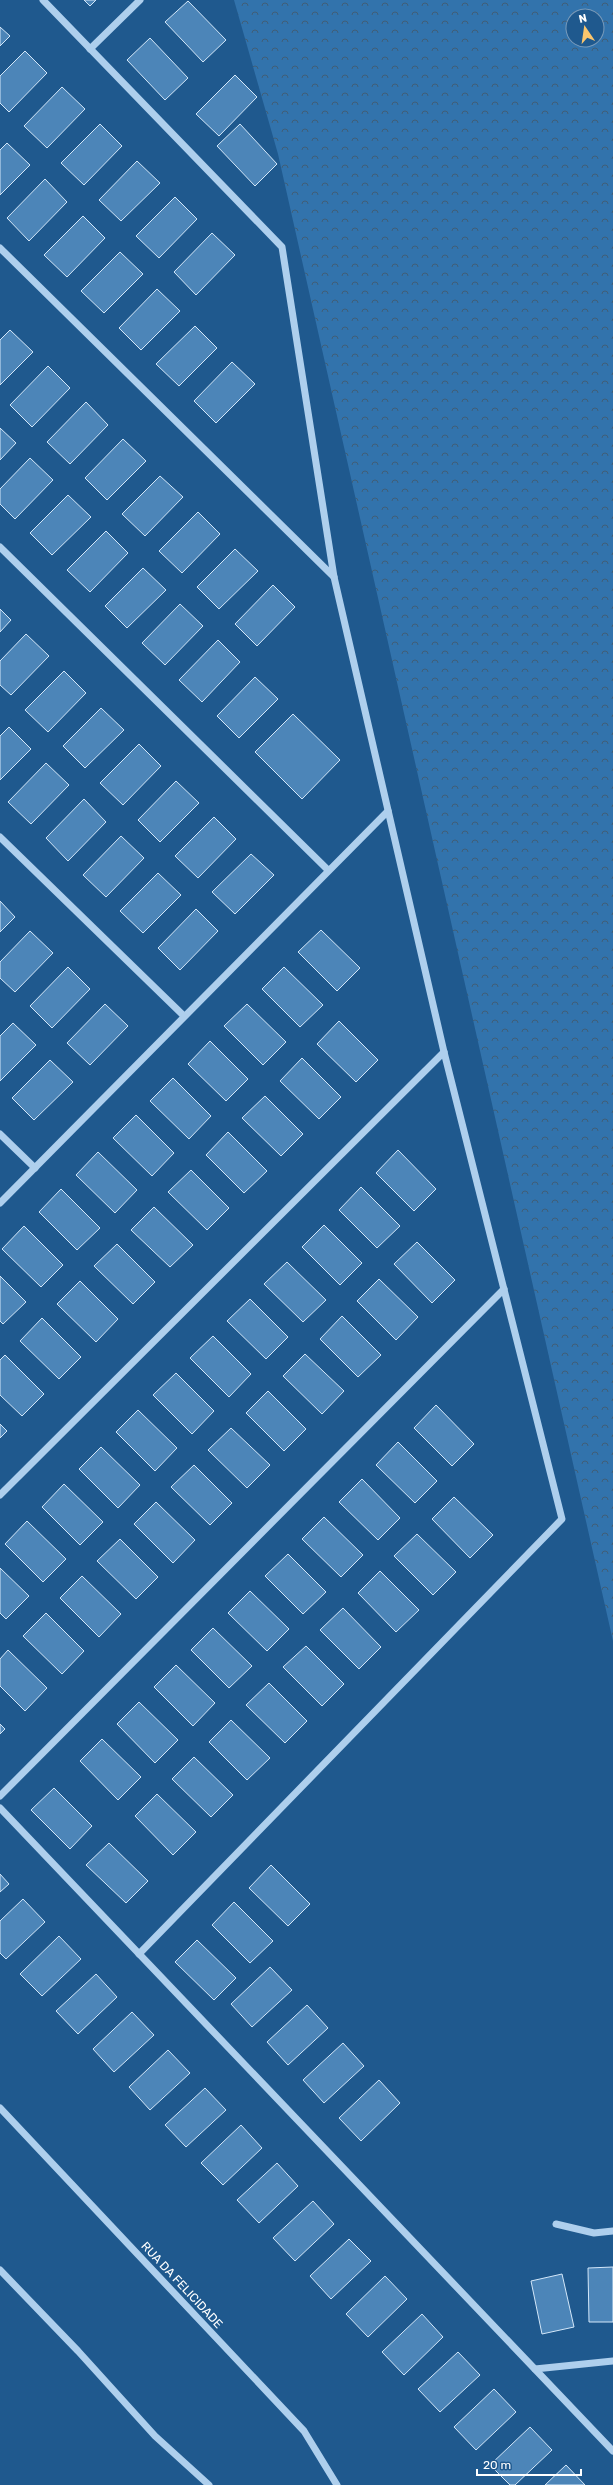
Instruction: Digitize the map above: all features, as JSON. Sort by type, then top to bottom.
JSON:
[{"type":"street","points":[[43,0],[282,248],[334,577],[444,1052],[562,1519],[139,1954]]},
{"type":"street","points":[[90,49],[140,0]]},
{"type":"street","points":[[0,248],[334,577]]},
{"type":"street","points":[[0,546],[328,870]]},
{"type":"street","points":[[0,1203],[388,811]]},
{"type":"street","points":[[0,836],[184,1016]]},
{"type":"street","points":[[0,1495],[444,1052]]},
{"type":"street","points":[[0,1134],[35,1168]]},
{"type":"street","points":[[0,1796],[504,1289]]},
{"type":"street","points":[[0,1808],[613,2451]]},
{"type":"street","name":"RUA DA FELICIDADE","points":[[0,2108],[304,2431],[337,2485]]},
{"type":"street","points":[[556,2224],[594,2233],[613,2231]]},
{"type":"street","points":[[0,2270],[78,2351],[155,2436],[209,2485]]},
{"type":"street","points":[[535,2369],[613,2361]]},
{"type":"green space","points":[[234,0],[613,0],[613,1641],[278,154]]},
{"type":"building","points":[[84,0],[96,0],[90,6]]},
{"type":"building","points":[[188,1],[226,40],[203,62],[165,22]]},
{"type":"building","points":[[0,27],[10,36],[0,46]]},
{"type":"building","points":[[150,38],[188,78],[165,100],[127,60]]},
{"type":"building","points":[[25,51],[47,73],[9,112],[0,103],[0,76]]},
{"type":"building","points":[[235,75],[257,97],[219,136],[196,114]]},
{"type":"building","points":[[62,87],[85,109],[47,148],[24,126]]},
{"type":"building","points":[[100,124],[122,146],[84,185],[61,163]]},
{"type":"building","points":[[240,124],[277,164],[255,186],[217,146]]},
{"type":"building","points":[[7,143],[30,165],[0,195],[0,150]]},
{"type":"building","points":[[137,161],[160,183],[121,221],[99,200]]},
{"type":"building","points":[[45,179],[67,202],[29,241],[7,218]]},
{"type":"building","points":[[175,197],[197,219],[159,258],[136,236]]},
{"type":"building","points":[[83,216],[105,238],[67,277],[44,255]]},
{"type":"building","points":[[212,233],[235,255],[196,295],[174,272]]},
{"type":"building","points":[[120,252],[143,274],[104,313],[81,291]]},
{"type":"building","points":[[157,289],[180,311],[141,350],[119,328]]},
{"type":"building","points":[[195,326],[217,348],[179,386],[156,364]]},
{"type":"building","points":[[10,330],[33,352],[0,385],[0,340]]},
{"type":"building","points":[[232,362],[255,384],[216,423],[194,401]]},
{"type":"building","points":[[48,366],[70,388],[32,427],[10,405]]},
{"type":"building","points":[[86,402],[108,425],[70,464],[47,442]]},
{"type":"building","points":[[0,428],[16,443],[0,460]]},
{"type":"building","points":[[123,439],[146,461],[107,500],[85,478]]},
{"type":"building","points":[[30,458],[53,480],[15,519],[0,504],[0,489]]},
{"type":"building","points":[[160,476],[183,497],[145,536],[122,514]]},
{"type":"building","points":[[68,495],[91,517],[52,555],[30,533]]},
{"type":"building","points":[[198,512],[220,534],[182,573],[159,551]]},
{"type":"building","points":[[106,531],[128,553],[90,592],[67,570]]},
{"type":"building","points":[[235,549],[258,571],[219,609],[197,587]]},
{"type":"building","points":[[143,568],[166,590],[127,628],[105,606]]},
{"type":"building","points":[[273,585],[295,607],[257,646],[235,624]]},
{"type":"building","points":[[180,604],[203,626],[165,665],[142,643]]},
{"type":"building","points":[[0,609],[11,620],[0,632]]},
{"type":"building","points":[[26,634],[49,656],[11,695],[0,685],[0,661]]},
{"type":"building","points":[[218,640],[240,662],[202,702],[179,680]]},
{"type":"building","points":[[64,671],[86,693],[48,732],[25,710]]},
{"type":"building","points":[[255,677],[278,699],[239,738],[217,716]]},
{"type":"building","points":[[101,708],[124,730],[85,768],[63,746]]},
{"type":"building","points":[[293,714],[340,760],[302,799],[255,752]]},
{"type":"building","points":[[9,727],[31,749],[0,780],[0,736]]},
{"type":"building","points":[[139,744],[161,766],[123,805],[100,783]]},
{"type":"building","points":[[46,763],[69,785],[31,824],[8,802]]},
{"type":"building","points":[[176,781],[199,803],[160,842],[138,820]]},
{"type":"building","points":[[84,799],[106,822],[68,861],[46,838]]},
{"type":"building","points":[[214,817],[236,839],[198,878],[175,856]]},
{"type":"building","points":[[121,836],[144,858],[106,897],[83,875]]},
{"type":"building","points":[[251,854],[274,875],[235,914],[212,892]]},
{"type":"building","points":[[158,873],[181,895],[143,933],[120,911]]},
{"type":"building","points":[[0,901],[15,917],[0,932]]},
{"type":"building","points":[[196,909],[218,931],[180,970],[158,948]]},
{"type":"building","points":[[321,930],[360,968],[337,991],[298,952]]},
{"type":"building","points":[[30,931],[53,953],[15,992],[0,978],[0,962]]},
{"type":"building","points":[[68,967],[90,989],[52,1028],[30,1006]]},
{"type":"building","points":[[284,967],[323,1005],[300,1027],[262,989]]},
{"type":"building","points":[[105,1004],[128,1026],[90,1065],[67,1043]]},
{"type":"building","points":[[247,1004],[286,1042],[263,1065],[224,1026]]},
{"type":"building","points":[[339,1021],[378,1060],[356,1082],[317,1044]]},
{"type":"building","points":[[13,1023],[36,1045],[0,1081],[0,1036]]},
{"type":"building","points":[[210,1041],[248,1079],[226,1101],[188,1064]]},
{"type":"building","points":[[302,1058],[341,1097],[319,1119],[280,1081]]},
{"type":"building","points":[[50,1060],[73,1082],[34,1120],[12,1098]]},
{"type":"building","points":[[173,1078],[211,1116],[189,1139],[150,1101]]},
{"type":"building","points":[[265,1096],[303,1134],[281,1156],[242,1118]]},
{"type":"building","points":[[136,1115],[174,1153],[152,1176],[113,1138]]},
{"type":"building","points":[[228,1132],[267,1171],[244,1193],[206,1155]]},
{"type":"building","points":[[398,1150],[436,1189],[414,1211],[376,1173]]},
{"type":"building","points":[[98,1152],[137,1190],[115,1213],[76,1175]]},
{"type":"building","points":[[191,1170],[229,1208],[207,1230],[168,1192]]},
{"type":"building","points":[[361,1187],[400,1226],[377,1248],[339,1210]]},
{"type":"building","points":[[61,1189],[100,1228],[77,1250],[39,1212]]},
{"type":"building","points":[[154,1207],[193,1245],[170,1267],[131,1230]]},
{"type":"building","points":[[324,1225],[362,1263],[340,1285],[302,1247]]},
{"type":"building","points":[[24,1226],[63,1265],[41,1287],[2,1249]]},
{"type":"building","points":[[417,1242],[455,1280],[432,1303],[394,1264]]},
{"type":"building","points":[[117,1244],[155,1282],[133,1304],[94,1266]]},
{"type":"building","points":[[287,1262],[326,1300],[303,1322],[264,1284]]},
{"type":"building","points":[[0,1276],[26,1302],[3,1324],[0,1321]]},
{"type":"building","points":[[379,1279],[418,1317],[396,1340],[357,1301]]},
{"type":"building","points":[[80,1281],[118,1319],[96,1342],[57,1304]]},
{"type":"building","points":[[250,1299],[288,1337],[266,1359],[227,1321]]},
{"type":"building","points":[[342,1316],[381,1355],[358,1377],[320,1339]]},
{"type":"building","points":[[42,1318],[81,1357],[59,1379],[20,1341]]},
{"type":"building","points":[[213,1336],[251,1374],[229,1397],[190,1358]]},
{"type":"building","points":[[305,1354],[344,1391],[322,1414],[283,1376]]},
{"type":"building","points":[[5,1355],[44,1394],[22,1416],[0,1395],[0,1360]]},
{"type":"building","points":[[176,1373],[214,1411],[192,1434],[153,1395]]},
{"type":"building","points":[[268,1391],[306,1429],[284,1451],[246,1413]]},
{"type":"building","points":[[436,1405],[474,1444],[452,1466],[414,1428]]},
{"type":"building","points":[[138,1410],[177,1448],[155,1471],[116,1432]]},
{"type":"building","points":[[0,1424],[7,1431],[0,1438]]},
{"type":"building","points":[[231,1428],[270,1465],[247,1488],[208,1450]]},
{"type":"building","points":[[398,1442],[437,1481],[415,1503],[376,1465]]},
{"type":"building","points":[[101,1447],[140,1485],[118,1508],[79,1469]]},
{"type":"building","points":[[194,1465],[232,1503],[210,1525],[171,1487]]},
{"type":"building","points":[[362,1479],[400,1518],[378,1540],[339,1502]]},
{"type":"building","points":[[64,1484],[103,1522],[80,1545],[42,1507]]},
{"type":"building","points":[[454,1497],[493,1535],[470,1558],[432,1519]]},
{"type":"building","points":[[156,1502],[195,1540],[173,1563],[134,1524]]},
{"type":"building","points":[[324,1517],[363,1555],[341,1577],[302,1539]]},
{"type":"building","points":[[27,1521],[66,1559],[43,1582],[5,1544]]},
{"type":"building","points":[[417,1534],[456,1572],[433,1595],[394,1556]]},
{"type":"building","points":[[120,1539],[158,1577],[136,1599],[97,1561]]},
{"type":"building","points":[[288,1554],[326,1592],[303,1614],[265,1576]]},
{"type":"building","points":[[0,1568],[29,1596],[6,1619],[0,1613]]},
{"type":"building","points":[[380,1571],[419,1610],[396,1632],[358,1593]]},
{"type":"building","points":[[82,1576],[121,1614],[99,1637],[60,1598]]},
{"type":"building","points":[[250,1591],[289,1629],[267,1651],[228,1613]]},
{"type":"building","points":[[343,1608],[381,1647],[359,1669],[320,1630]]},
{"type":"building","points":[[46,1613],[84,1651],[62,1674],[23,1636]]},
{"type":"building","points":[[213,1628],[252,1666],[229,1688],[191,1650]]},
{"type":"building","points":[[306,1646],[344,1684],[322,1706],[283,1667]]},
{"type":"building","points":[[8,1650],[47,1688],[25,1711],[0,1686],[0,1659]]},
{"type":"building","points":[[176,1665],[215,1703],[193,1726],[154,1687]]},
{"type":"building","points":[[269,1683],[307,1721],[285,1743],[246,1705]]},
{"type":"building","points":[[139,1702],[178,1740],[155,1763],[117,1724]]},
{"type":"building","points":[[231,1720],[270,1758],[247,1780],[209,1742]]},
{"type":"building","points":[[0,1724],[5,1729],[0,1734]]},
{"type":"building","points":[[102,1739],[141,1777],[118,1800],[80,1761]]},
{"type":"building","points":[[194,1757],[233,1795],[211,1817],[172,1779]]},
{"type":"building","points":[[54,1788],[92,1826],[70,1849],[31,1810]]},
{"type":"building","points":[[157,1794],[196,1832],[173,1855],[135,1816]]},
{"type":"building","points":[[109,1843],[148,1881],[126,1903],[86,1865]]},
{"type":"building","points":[[271,1865],[310,1904],[288,1926],[249,1888]]},
{"type":"building","points":[[0,1874],[9,1884],[0,1892]]},
{"type":"building","points":[[23,1899],[45,1922],[6,1959],[0,1953],[0,1921]]},
{"type":"building","points":[[234,1902],[273,1941],[250,1963],[212,1925]]},
{"type":"building","points":[[59,1936],[81,1959],[42,1996],[20,1974]]},
{"type":"building","points":[[197,1940],[236,1978],[214,2000],[175,1962]]},
{"type":"building","points":[[270,1967],[292,1990],[252,2027],[231,2004]]},
{"type":"building","points":[[96,1974],[117,1997],[78,2034],[56,2011]]},
{"type":"building","points":[[307,2005],[328,2028],[288,2065],[267,2042]]},
{"type":"building","points":[[132,2012],[154,2035],[114,2072],[93,2049]]},
{"type":"building","points":[[343,2043],[364,2066],[324,2103],[303,2080]]},
{"type":"building","points":[[168,2050],[190,2073],[150,2110],[129,2087]]},
{"type":"building","points":[[379,2080],[400,2103],[361,2141],[339,2118]]},
{"type":"building","points":[[205,2088],[226,2110],[186,2147],[165,2125]]},
{"type":"building","points":[[241,2125],[262,2148],[223,2185],[201,2163]]},
{"type":"building","points":[[277,2163],[298,2186],[259,2223],[237,2200]]},
{"type":"building","points":[[313,2201],[334,2224],[295,2261],[273,2238]]},
{"type":"building","points":[[349,2239],[371,2261],[331,2299],[310,2276]]},
{"type":"building","points":[[613,2267],[613,2322],[589,2322],[588,2268]]},
{"type":"building","points":[[562,2274],[574,2327],[542,2334],[531,2281]]},
{"type":"building","points":[[385,2276],[407,2299],[368,2337],[346,2314]]},
{"type":"building","points":[[422,2314],[443,2337],[404,2375],[382,2352]]},
{"type":"building","points":[[458,2352],[480,2375],[440,2412],[418,2389]]},
{"type":"building","points":[[494,2389],[516,2412],[476,2450],[454,2427]]},
{"type":"building","points":[[530,2427],[552,2450],[515,2485],[510,2485],[490,2465]]},
{"type":"building","points":[[566,2465],[585,2485],[545,2485]]}]
